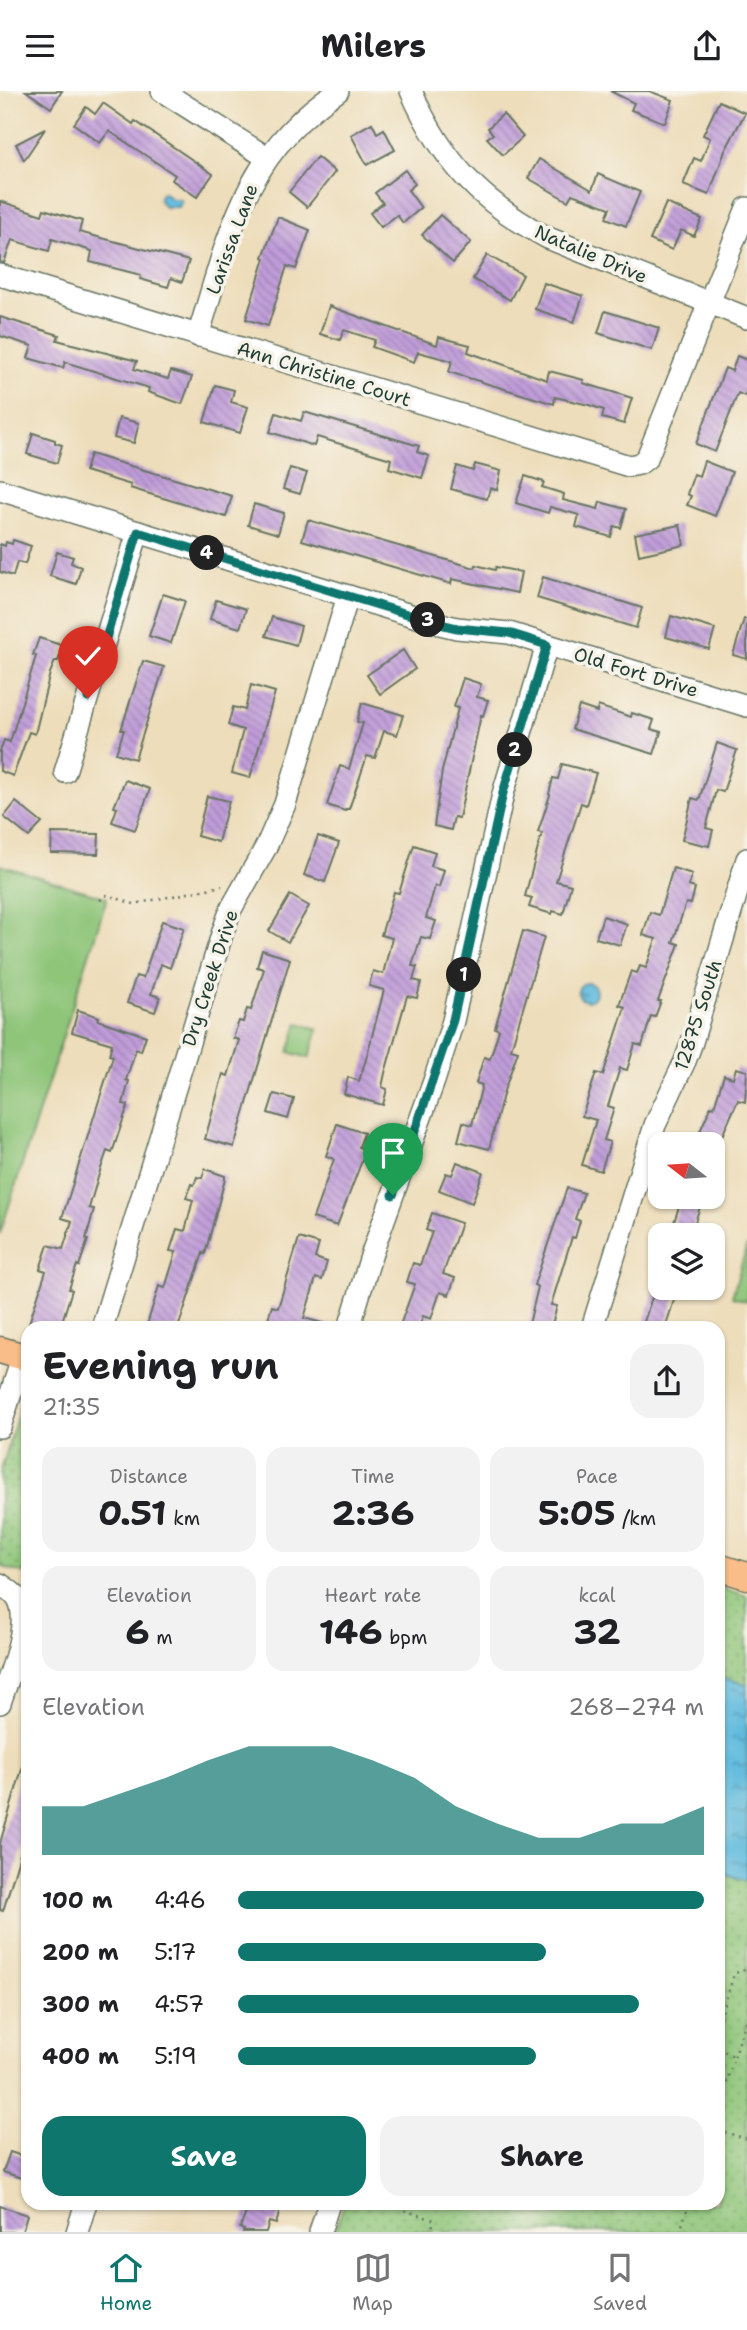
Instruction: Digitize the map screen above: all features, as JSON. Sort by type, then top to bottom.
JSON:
[{"type":"main road","points":[[725,1571],[747,1576]]},
{"type":"street","points":[[162,91],[266,157]]},
{"type":"street","name":"Larissa Lane","points":[[198,336],[233,223],[253,179],[266,157],[308,113],[338,91]]},
{"type":"street","name":"Natalie Drive","points":[[411,91],[438,144],[458,171],[476,191],[513,219],[548,238],[747,318]]},
{"type":"street","points":[[708,303],[747,208]]},
{"type":"street","name":"Ann Christine Court","points":[[0,275],[618,464],[639,464],[647,458],[708,303]]},
{"type":"street","name":"Old Fort Drive","points":[[0,490],[449,626],[500,631],[747,706]]},
{"type":"street","points":[[65,772],[138,532]]},
{"type":"street","name":"Dry Creek Drive","points":[[104,1321],[223,931],[231,909],[266,847],[285,804],[348,596]]},
{"type":"street","points":[[351,1321],[453,1020],[503,793],[547,645]]},
{"type":"street","name":"12875 South","points":[[594,1321],[654,1125],[692,1042],[747,859]]},
{"type":"street","points":[[0,1427],[17,1355]]},
{"type":"street","points":[[0,1584],[18,1599],[21,1609]]},
{"type":"street","points":[[0,1703],[21,1634]]},
{"type":"street","points":[[77,2232],[84,2210]]},
{"type":"street","points":[[320,2232],[326,2210]]},
{"type":"path","points":[[100,900],[107,895],[134,904],[222,886]]},
{"type":"path","points":[[725,2003],[734,1974],[747,1968]]},
{"type":"path","points":[[725,2086],[747,2016]]},
{"type":"path","points":[[725,2052],[734,2056]]},
{"type":"path","points":[[725,2132],[747,2139]]},
{"type":"path","points":[[406,2210],[434,2220],[430,2232]]},
{"type":"path","points":[[680,2232],[687,2210]]},
{"type":"green space","points":[[0,865],[107,898],[0,1234]]},
{"type":"green space","points":[[298,1023],[318,1029],[309,1058],[289,1052]]},
{"type":"green space","points":[[747,1245],[747,1301],[732,1297]]},
{"type":"green space","points":[[21,1403],[21,1573],[0,1566],[0,1474]]},
{"type":"green space","points":[[725,1589],[747,1596],[747,2232],[335,2232],[342,2210],[725,2210]]},
{"type":"water","points":[[161,193],[171,199],[180,199],[181,203],[178,207],[165,207],[159,200]]},
{"type":"water","points":[[587,983],[593,986],[596,992],[593,998],[587,1001],[581,998],[578,992],[581,986]]},
{"type":"water","points":[[725,1678],[747,1685],[747,1881],[725,1873]]},
{"type":"building","points":[[26,91],[62,91],[51,108]]},
{"type":"building","points":[[610,91],[649,91],[673,100],[665,123],[631,110],[634,103]]},
{"type":"building","points":[[719,101],[745,113],[725,151],[709,195],[683,185],[694,158],[701,161],[710,138],[703,135]]},
{"type":"building","points":[[103,103],[133,124],[135,121],[213,174],[197,197],[172,180],[175,175],[109,131],[100,143],[74,124],[86,107],[95,114]]},
{"type":"building","points":[[503,114],[523,137],[503,155],[487,138],[493,134],[488,128]]},
{"type":"building","points":[[372,123],[377,133],[384,129],[395,150],[367,165],[351,135]]},
{"type":"building","points":[[45,129],[24,160],[16,144]]},
{"type":"building","points":[[317,157],[335,172],[307,207],[289,192]]},
{"type":"building","points":[[539,159],[592,190],[598,174],[640,192],[626,226],[606,218],[610,208],[572,194],[568,201],[528,178]]},
{"type":"building","points":[[405,170],[415,184],[408,190],[421,208],[403,223],[397,215],[381,227],[370,213],[383,203],[375,193]]},
{"type":"building","points":[[0,201],[42,215],[44,209],[82,221],[79,232],[189,261],[182,282],[171,278],[168,287],[140,279],[141,275],[90,262],[92,251],[52,239],[49,251],[12,240],[4,263],[0,262]]},
{"type":"building","points":[[666,203],[702,219],[694,236],[681,230],[672,250],[650,240]]},
{"type":"building","points":[[440,215],[471,242],[453,263],[422,235]]},
{"type":"building","points":[[278,217],[310,230],[296,269],[287,266],[268,326],[246,319],[265,258],[263,257]]},
{"type":"building","points":[[487,255],[523,275],[510,300],[473,279]]},
{"type":"building","points":[[544,283],[583,296],[574,322],[535,309]]},
{"type":"building","points":[[329,306],[437,345],[439,337],[470,345],[468,352],[547,380],[549,371],[584,380],[583,383],[632,398],[624,424],[602,418],[604,410],[589,405],[555,397],[554,404],[449,372],[452,361],[418,352],[414,362],[372,347],[375,340],[344,330],[340,340],[320,334]]},
{"type":"building","points":[[605,311],[659,328],[652,350],[598,333]]},
{"type":"building","points":[[0,317],[59,335],[57,340],[137,361],[134,369],[168,379],[171,371],[192,377],[182,404],[148,392],[149,388],[65,362],[63,368],[28,358],[32,346],[0,336]]},
{"type":"building","points":[[737,356],[747,360],[747,389],[745,396],[738,393],[715,452],[696,444],[725,368],[732,371]]},
{"type":"building","points":[[215,385],[234,390],[231,402],[248,407],[240,433],[204,422]]},
{"type":"building","points":[[304,412],[419,446],[417,452],[429,456],[422,478],[389,468],[391,459],[317,437],[314,446],[270,432],[276,413],[301,421]]},
{"type":"building","points":[[119,418],[139,423],[134,443],[114,438]]},
{"type":"building","points":[[33,433],[62,445],[57,463],[27,454]]},
{"type":"building","points":[[90,454],[232,496],[226,517],[130,488],[131,485],[85,471]]},
{"type":"building","points":[[704,461],[732,472],[715,516],[687,505],[691,496],[687,494],[694,474],[699,476]]},
{"type":"building","points":[[475,464],[501,471],[497,490],[490,488],[487,499],[451,489],[457,466],[473,471]]},
{"type":"building","points":[[290,468],[307,473],[300,494],[283,489]]},
{"type":"building","points":[[525,476],[544,482],[542,487],[564,494],[563,500],[598,509],[600,502],[626,509],[621,528],[614,526],[611,537],[576,527],[579,515],[550,507],[548,513],[516,503]]},
{"type":"building","points":[[254,504],[284,513],[278,534],[248,525]]},
{"type":"building","points":[[308,520],[475,568],[476,565],[521,572],[517,593],[452,579],[451,584],[302,540]]},
{"type":"building","points":[[680,525],[684,545],[639,555],[635,534]]},
{"type":"building","points":[[13,540],[31,546],[25,564],[17,562],[13,576],[0,572],[0,544],[12,544]]},
{"type":"building","points":[[57,552],[73,557],[71,563],[81,567],[76,584],[50,576]]},
{"type":"building","points":[[543,577],[642,608],[636,628],[537,598]]},
{"type":"building","points":[[163,594],[185,601],[171,643],[149,636]]},
{"type":"building","points":[[216,600],[246,609],[240,628],[210,619]]},
{"type":"building","points":[[671,616],[715,629],[709,649],[666,637]]},
{"type":"building","points":[[272,617],[301,626],[296,645],[266,636]]},
{"type":"building","points":[[744,619],[747,619],[747,659],[733,655]]},
{"type":"building","points":[[39,638],[64,646],[50,673],[35,734],[29,732],[13,776],[0,771],[0,751],[4,740],[10,742]]},
{"type":"building","points":[[403,650],[415,669],[380,694],[367,675]]},
{"type":"building","points":[[143,661],[164,667],[135,759],[116,753]]},
{"type":"building","points":[[463,678],[481,684],[477,697],[488,700],[483,716],[481,715],[459,818],[454,817],[451,830],[434,826],[442,771],[458,708],[454,707]]},
{"type":"building","points":[[251,685],[275,692],[250,778],[232,773],[243,730],[228,725],[233,707],[245,710]]},
{"type":"building","points":[[362,703],[403,715],[397,735],[384,731],[375,758],[367,756],[349,809],[345,811],[327,805],[340,766],[349,769],[363,723],[357,722]]},
{"type":"building","points":[[579,706],[597,712],[598,706],[631,717],[632,713],[654,720],[651,729],[661,732],[654,754],[572,729]]},
{"type":"building","points":[[717,743],[737,750],[723,792],[716,790],[706,828],[713,830],[709,846],[682,840],[692,798],[699,800]]},
{"type":"building","points":[[562,764],[596,773],[586,805],[581,803],[556,881],[571,885],[563,914],[553,911],[552,914],[529,907],[532,898],[525,896],[542,833],[538,832],[553,778],[558,779]]},
{"type":"building","points":[[125,780],[150,789],[135,830],[112,822],[117,808],[114,807]]},
{"type":"building","points":[[207,796],[229,801],[218,842],[197,836]]},
{"type":"building","points":[[16,802],[42,823],[29,837],[4,817]]},
{"type":"building","points":[[52,833],[99,834],[98,854],[51,853]]},
{"type":"building","points":[[318,836],[339,843],[325,882],[304,875]]},
{"type":"building","points":[[414,845],[435,852],[431,866],[444,870],[439,887],[435,886],[426,918],[436,921],[430,939],[421,937],[412,966],[417,967],[413,980],[421,982],[417,998],[407,996],[385,1073],[382,1087],[387,1089],[383,1105],[344,1094],[348,1077],[359,1081],[366,1059],[384,990],[369,986],[373,971],[383,974],[392,938],[381,935],[394,892],[399,893]]},
{"type":"building","points":[[673,868],[692,874],[688,886],[695,888],[691,904],[686,903],[673,942],[679,944],[658,1001],[661,1001],[655,1017],[651,1016],[642,1046],[635,1044],[627,1070],[620,1068],[608,1106],[614,1108],[604,1140],[610,1142],[601,1171],[582,1165],[596,1120],[582,1116],[596,1073],[603,1075],[625,1007],[619,1005],[631,971],[637,973],[640,966],[646,968],[656,939],[643,935],[650,912],[659,915]]},
{"type":"building","points":[[290,895],[309,906],[288,942],[269,931]]},
{"type":"building","points":[[603,916],[627,924],[620,945],[596,938]]},
{"type":"building","points":[[162,921],[184,928],[170,968],[161,964],[151,994],[160,997],[155,1012],[127,1003],[136,976],[143,978]]},
{"type":"building","points":[[523,931],[544,937],[511,1049],[518,1051],[489,1149],[458,1141],[463,1122],[472,1125],[482,1085],[476,1083],[484,1057],[490,1059],[499,1030],[495,1028]]},
{"type":"building","points":[[262,950],[290,959],[234,1147],[205,1139],[223,1074],[228,1076],[239,1040],[233,1038],[239,1021],[243,1022],[247,1009],[251,1010],[264,969],[257,967]]},
{"type":"building","points":[[78,1010],[99,1017],[98,1020],[146,1036],[141,1051],[136,1049],[126,1080],[129,1081],[123,1104],[128,1105],[112,1153],[107,1151],[99,1174],[89,1208],[94,1209],[86,1239],[88,1240],[69,1289],[72,1290],[62,1321],[30,1321],[46,1271],[40,1269],[48,1245],[63,1249],[72,1221],[62,1218],[113,1056],[109,1055],[112,1044],[72,1032]]},
{"type":"building","points":[[736,1068],[747,1071],[745,1102],[738,1100],[724,1132],[700,1132],[711,1106],[714,1107],[724,1075],[733,1078]]},
{"type":"building","points":[[274,1094],[294,1099],[288,1119],[268,1113]]},
{"type":"building","points":[[337,1124],[364,1133],[359,1147],[366,1150],[337,1226],[313,1218],[334,1159],[326,1156]]},
{"type":"building","points":[[457,1162],[483,1172],[472,1203],[439,1190],[446,1173],[452,1175]]},
{"type":"building","points":[[205,1169],[225,1176],[205,1254],[203,1253],[180,1321],[148,1321],[159,1286],[165,1288],[176,1252],[170,1251],[177,1229],[185,1231],[193,1200],[186,1198],[191,1184],[194,1185],[197,1177],[202,1178]]},
{"type":"building","points":[[567,1188],[584,1193],[575,1219],[580,1221],[575,1238],[572,1237],[551,1305],[557,1306],[553,1321],[530,1321],[538,1287],[534,1285]]},
{"type":"building","points":[[678,1209],[699,1209],[695,1223],[674,1223]]},
{"type":"building","points":[[432,1213],[461,1223],[443,1274],[455,1278],[449,1295],[440,1292],[431,1319],[423,1316],[421,1321],[402,1321],[415,1284],[407,1282],[413,1263],[420,1265],[432,1232],[426,1230]]},
{"type":"building","points":[[299,1238],[319,1244],[315,1258],[327,1262],[322,1280],[316,1278],[304,1318],[315,1321],[267,1321],[272,1306],[278,1308]]},
{"type":"building","points":[[651,1300],[674,1300],[667,1321],[644,1321]]},
{"type":"building","points":[[21,1772],[21,1851],[3,1911],[0,1910],[0,1843]]},
{"type":"building","points":[[10,2152],[21,2156],[21,2178],[3,2172]]},
{"type":"building","points":[[0,2206],[27,2215],[22,2232],[0,2232]]},
{"type":"building","points":[[247,2210],[280,2210],[276,2224],[269,2222],[266,2232],[243,2232],[240,2228]]},
{"type":"route","points":[[88,698],[138,532],[440,624],[509,633],[547,645],[503,793],[453,1020],[393,1195]]}]
